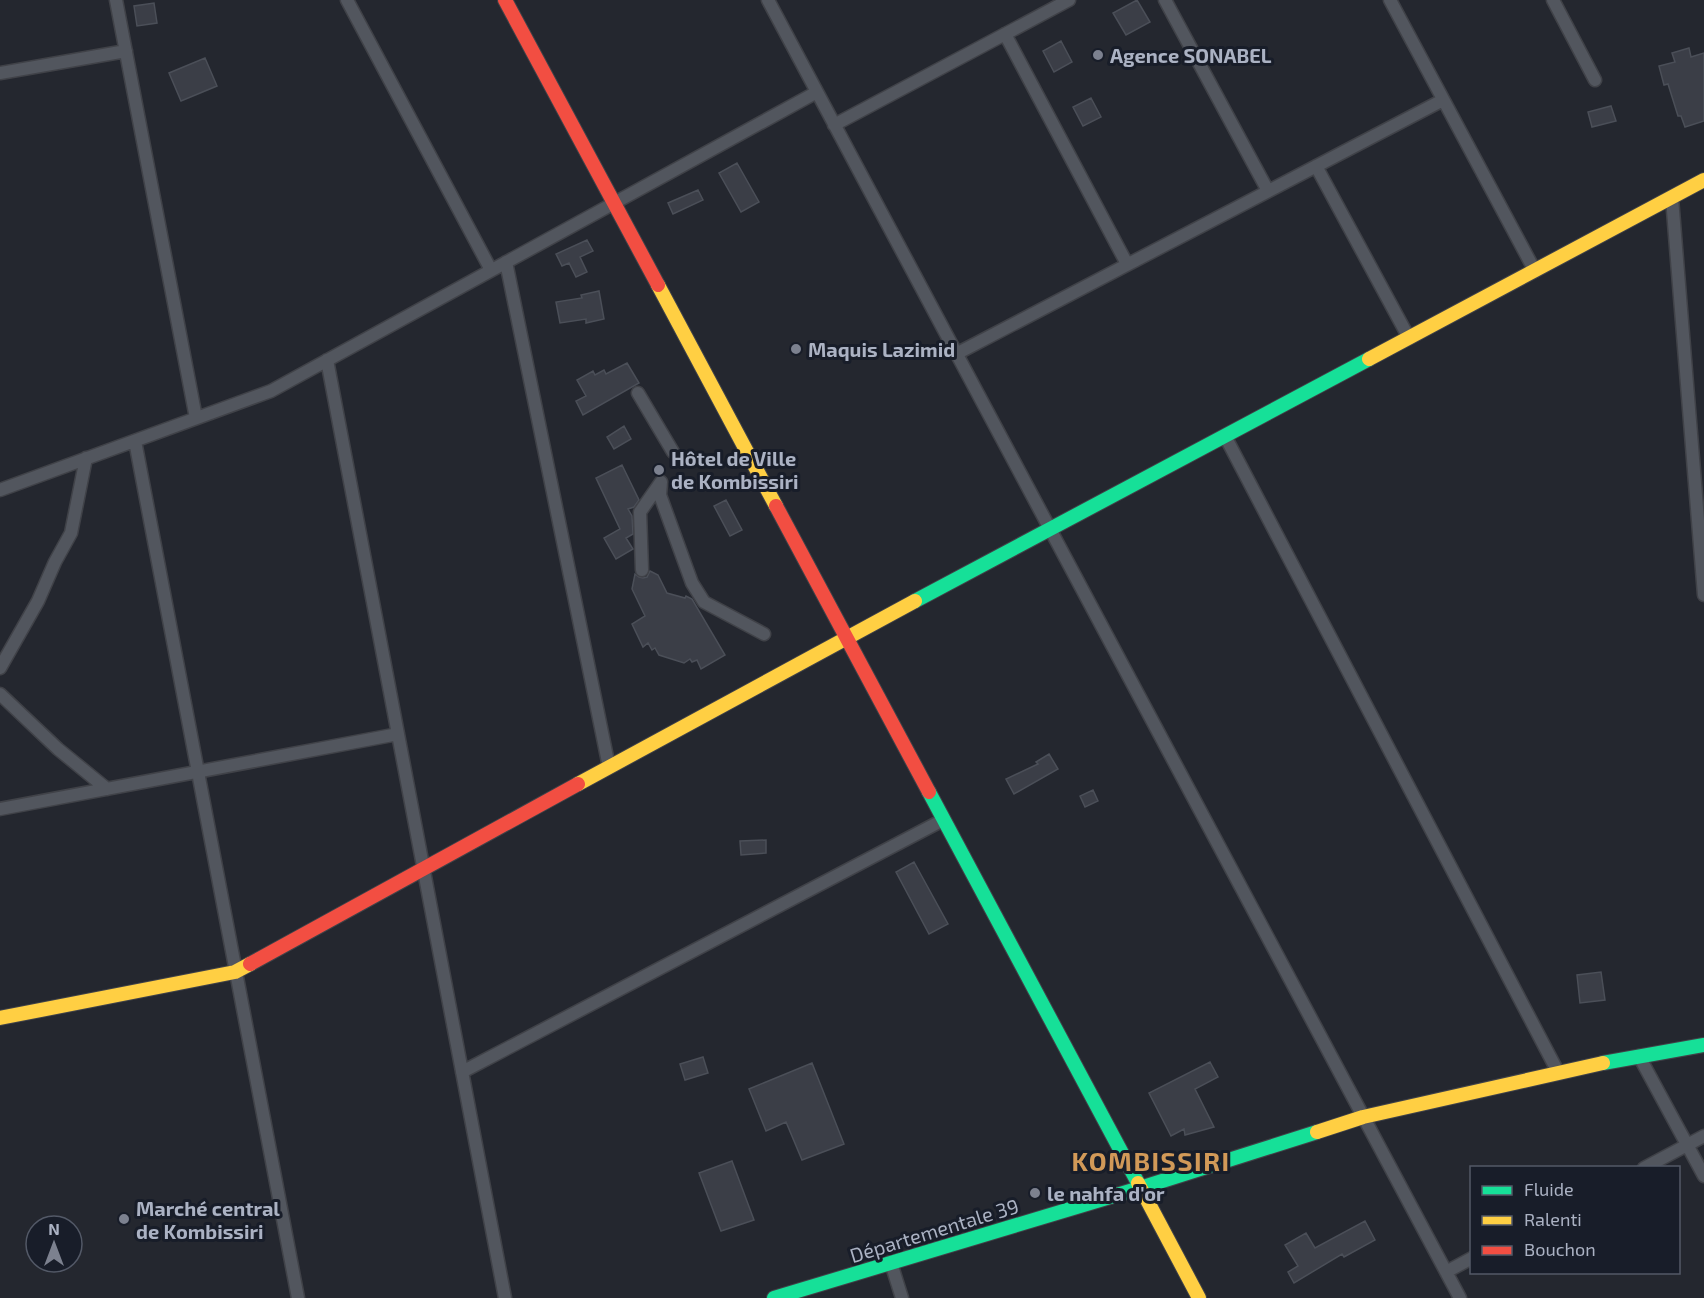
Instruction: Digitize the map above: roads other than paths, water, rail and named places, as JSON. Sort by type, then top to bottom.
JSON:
[{"type":"main road","points":[[505,0],[1199,1298]]},
{"type":"main road","points":[[0,1018],[235,972],[846,638],[1704,180]]},
{"type":"main road","name":"Départementale 39","points":[[774,1298],[1140,1188],[1364,1117],[1558,1072],[1704,1045]]},
{"type":"street","points":[[116,0],[196,418]]},
{"type":"street","points":[[347,0],[491,270]]},
{"type":"street","points":[[768,0],[1460,1298]]},
{"type":"street","points":[[834,125],[1069,0]]},
{"type":"street","points":[[1165,0],[1268,191]]},
{"type":"street","points":[[1390,0],[1535,271]]},
{"type":"street","points":[[1552,0],[1595,80]]},
{"type":"street","points":[[1005,34],[1127,264]]},
{"type":"street","points":[[0,73],[126,51]]},
{"type":"street","points":[[0,490],[271,391],[817,92]]},
{"type":"street","points":[[956,354],[1443,99]]},
{"type":"street","points":[[1316,166],[1409,338]]},
{"type":"street","points":[[1672,198],[1704,595]]},
{"type":"street","points":[[506,262],[609,767]]},
{"type":"street","points":[[327,360],[505,1298]]},
{"type":"street","points":[[638,393],[673,452]]},
{"type":"street","points":[[1225,436],[1558,1072]]},
{"type":"street","points":[[135,441],[298,1298]]},
{"type":"street","points":[[0,668],[38,601],[71,533],[86,458]]},
{"type":"street","points":[[642,570],[640,512],[661,482],[660,495],[692,583],[704,602],[764,633]]},
{"type":"street","points":[[0,694],[58,749],[106,789]]},
{"type":"street","points":[[0,809],[398,734]]},
{"type":"street","points":[[462,1072],[944,820]]},
{"type":"street","points":[[1640,1056],[1704,1176]]},
{"type":"street","points":[[1646,1166],[1704,1136]]},
{"type":"street","points":[[1446,1272],[1470,1259]]},
{"type":"street","points":[[891,1263],[902,1298]]},
{"type":"place","name":"Agence SONABEL","points":[[1098,55]]},
{"type":"place","name":"Maquis Lazimid","points":[[796,349]]},
{"type":"place","name":"Hôtel de Ville de Kombissiri","points":[[659,470]]},
{"type":"place","name":"le nahfa d'or","points":[[1035,1193]]},
{"type":"place","name":"Marché central de Kombissiri","points":[[124,1219]]},
{"type":"district","name":"KOMBISSIRI","points":[[1151,1160]]}]
